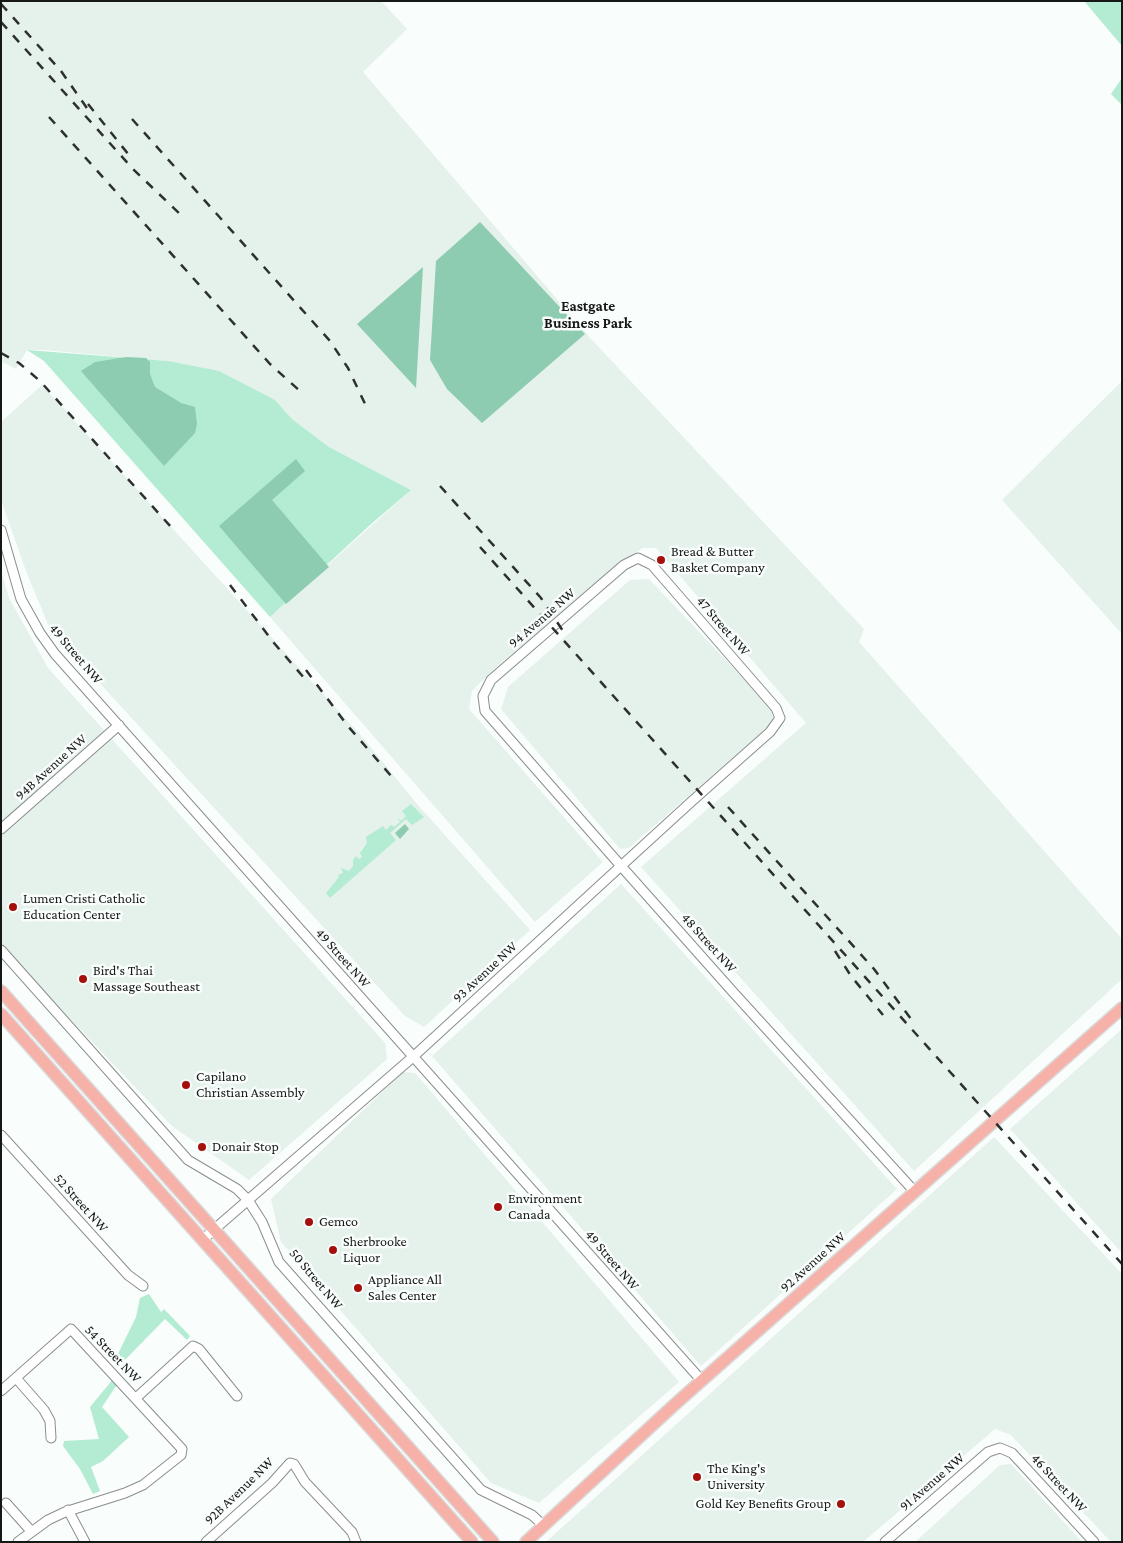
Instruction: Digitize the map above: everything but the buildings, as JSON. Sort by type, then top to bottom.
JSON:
[{"type":"main road","points":[[1,991],[493,1542]]},
{"type":"main road","name":"92 Avenue NW","points":[[526,1542],[702,1382],[1122,1008]]},
{"type":"main road","points":[[1,1014],[472,1542]]},
{"type":"street","name":"49 Street NW","points":[[1,530],[17,588],[40,633],[55,654],[702,1382]]},
{"type":"street","name":"94 Avenue NW","points":[[485,712],[483,696],[491,680],[624,565],[638,558]]},
{"type":"street","name":"47 Street NW","points":[[638,558],[652,565],[776,708],[780,718]]},
{"type":"street","name":"48 Street NW","points":[[485,712],[915,1192]]},
{"type":"street","name":"93 Avenue NW","points":[[202,1240],[414,1056],[770,732],[780,718]]},
{"type":"street","name":"94B Avenue NW","points":[[1,829],[118,725]]},
{"type":"street","name":"50 Street NW","points":[[1,950],[188,1160],[237,1189],[248,1200],[262,1222],[280,1262],[481,1490],[532,1515],[537,1534]]},
{"type":"street","name":"52 Street NW","points":[[1,1135],[128,1275],[143,1286]]},
{"type":"street","name":"54 Street NW","points":[[16,1378],[71,1329],[136,1398],[182,1452],[143,1485],[68,1510]]},
{"type":"street","name":"54 Street NW","points":[[136,1398],[193,1346],[198,1349],[238,1396]]},
{"type":"street","points":[[1,1391],[16,1378],[44,1410],[50,1420],[51,1438]]},
{"type":"street","name":"91 Avenue NW","points":[[885,1542],[988,1452],[1000,1448]]},
{"type":"street","name":"46 Street NW","points":[[1000,1448],[1012,1453],[1094,1542]]},
{"type":"street","name":"92B Avenue NW","points":[[206,1542],[272,1483],[288,1463],[292,1463],[305,1482],[352,1532],[356,1542]]},
{"type":"street","points":[[6,1503],[31,1531]]},
{"type":"street","points":[[18,1542],[48,1520],[68,1510],[85,1542]]},
{"type":"shaded area","points":[[1,1],[381,1],[407,29],[363,72],[591,339],[864,629],[859,642],[1122,939],[1122,979],[914,1171],[641,867],[806,723],[656,548],[642,548],[495,668],[472,691],[469,709],[603,862],[535,922],[270,617],[411,490],[329,447],[292,419],[275,400],[168,361],[27,350],[16,369],[1,361]]},
{"type":"shaded area","points":[[1084,1],[1122,1],[1122,46]]},
{"type":"shaded area","points":[[1122,78],[1122,105],[1111,94]]},
{"type":"shaded area","points":[[480,222],[585,334],[482,423],[447,389],[430,360],[436,261]]},
{"type":"shaded area","points":[[423,267],[416,388],[357,324]]},
{"type":"shaded area","points":[[27,350],[168,361],[219,371],[275,400],[292,419],[329,447],[411,490],[270,617],[44,361]]},
{"type":"shaded area","points":[[126,357],[146,358],[150,362],[150,374],[155,387],[181,403],[195,407],[197,424],[195,433],[164,466],[81,371],[95,362]]},
{"type":"shaded area","points":[[1122,381],[1122,634],[1002,500]]},
{"type":"shaded area","points":[[42,385],[363,738],[417,804],[530,930],[424,1027],[405,1016],[50,629],[26,571],[1,500],[1,422]]},
{"type":"shaded area","points":[[296,459],[305,471],[272,500],[329,567],[286,604],[219,526]]},
{"type":"shaded area","points":[[1,571],[9,598],[48,668],[385,1043],[387,1059],[249,1180],[172,1126],[1,946]]},
{"type":"shaded area","points":[[649,579],[773,710],[772,723],[629,848],[620,849],[501,709],[508,687],[630,580]]},
{"type":"shaded area","points":[[411,804],[424,817],[412,825],[406,819],[390,833],[396,840],[330,898],[326,893],[339,877],[338,875],[343,873],[341,868],[349,871],[353,866],[353,860],[356,856],[359,859],[362,857],[360,853],[367,843],[366,837],[383,826],[386,830],[391,825],[394,827],[400,822],[398,818],[401,821],[406,816],[402,811]]},
{"type":"shaded area","points":[[405,824],[409,829],[400,839],[395,833]]},
{"type":"shaded area","points":[[621,884],[897,1189],[701,1366],[432,1056]]},
{"type":"shaded area","points":[[1122,1029],[1122,1253],[1010,1129]]},
{"type":"shaded area","points":[[403,1072],[415,1073],[679,1382],[539,1503],[491,1483],[281,1242],[271,1199]]},
{"type":"shaded area","points":[[994,1137],[1122,1274],[1122,1542],[1111,1542],[1011,1435],[995,1429],[863,1542],[546,1542]]},
{"type":"shaded area","points":[[149,1294],[161,1312],[164,1309],[190,1336],[187,1340],[165,1319],[120,1365],[115,1360],[136,1317],[140,1298]]},
{"type":"shaded area","points":[[114,1378],[118,1383],[102,1407],[129,1437],[103,1461],[91,1467],[100,1491],[93,1494],[80,1469],[63,1446],[64,1441],[99,1439],[90,1407]]},
{"type":"shaded area","points":[[1011,1464],[1082,1542],[915,1542],[1000,1465]]},
{"type":"railway","points":[[1,4],[61,71],[89,111]]},
{"type":"railway","points":[[1,22],[133,169],[183,217]]},
{"type":"railway","points":[[88,104],[133,160]]},
{"type":"railway","points":[[49,117],[270,364],[301,392]]},
{"type":"railway","points":[[132,119],[330,341],[348,368],[367,408]]},
{"type":"railway","points":[[1,353],[19,363],[40,381],[171,527]]},
{"type":"railway","points":[[440,486],[541,598],[567,637]]},
{"type":"railway","points":[[480,547],[1122,1264]]},
{"type":"railway","points":[[230,585],[274,643],[305,679]]},
{"type":"railway","points":[[306,670],[347,725],[392,777]]},
{"type":"railway","points":[[728,807],[874,969],[914,1023]]},
{"type":"railway","points":[[835,951],[851,976],[883,1015]]},
{"type":"place","name":"Bread & Butter Basket Company","points":[[661,560]]},
{"type":"place","name":"Lumen Cristi Catholic Education Center","points":[[13,907]]},
{"type":"place","name":"Bird's Thai Massage Southeast","points":[[83,979]]},
{"type":"place","name":"Capilano Christian Assembly","points":[[186,1085]]},
{"type":"place","name":"Donair Stop","points":[[202,1147]]},
{"type":"place","name":"Environment Canada","points":[[498,1207]]},
{"type":"place","name":"Gemco","points":[[309,1222]]},
{"type":"place","name":"Sherbrooke Liquor","points":[[333,1250]]},
{"type":"place","name":"Appliance All Sales Center","points":[[358,1288]]},
{"type":"place","name":"The King's University","points":[[697,1477]]},
{"type":"place","name":"Gold Key Benefits Group","points":[[841,1504]]},
{"type":"district","name":"Eastgate Business Park","points":[[588,314]]}]
